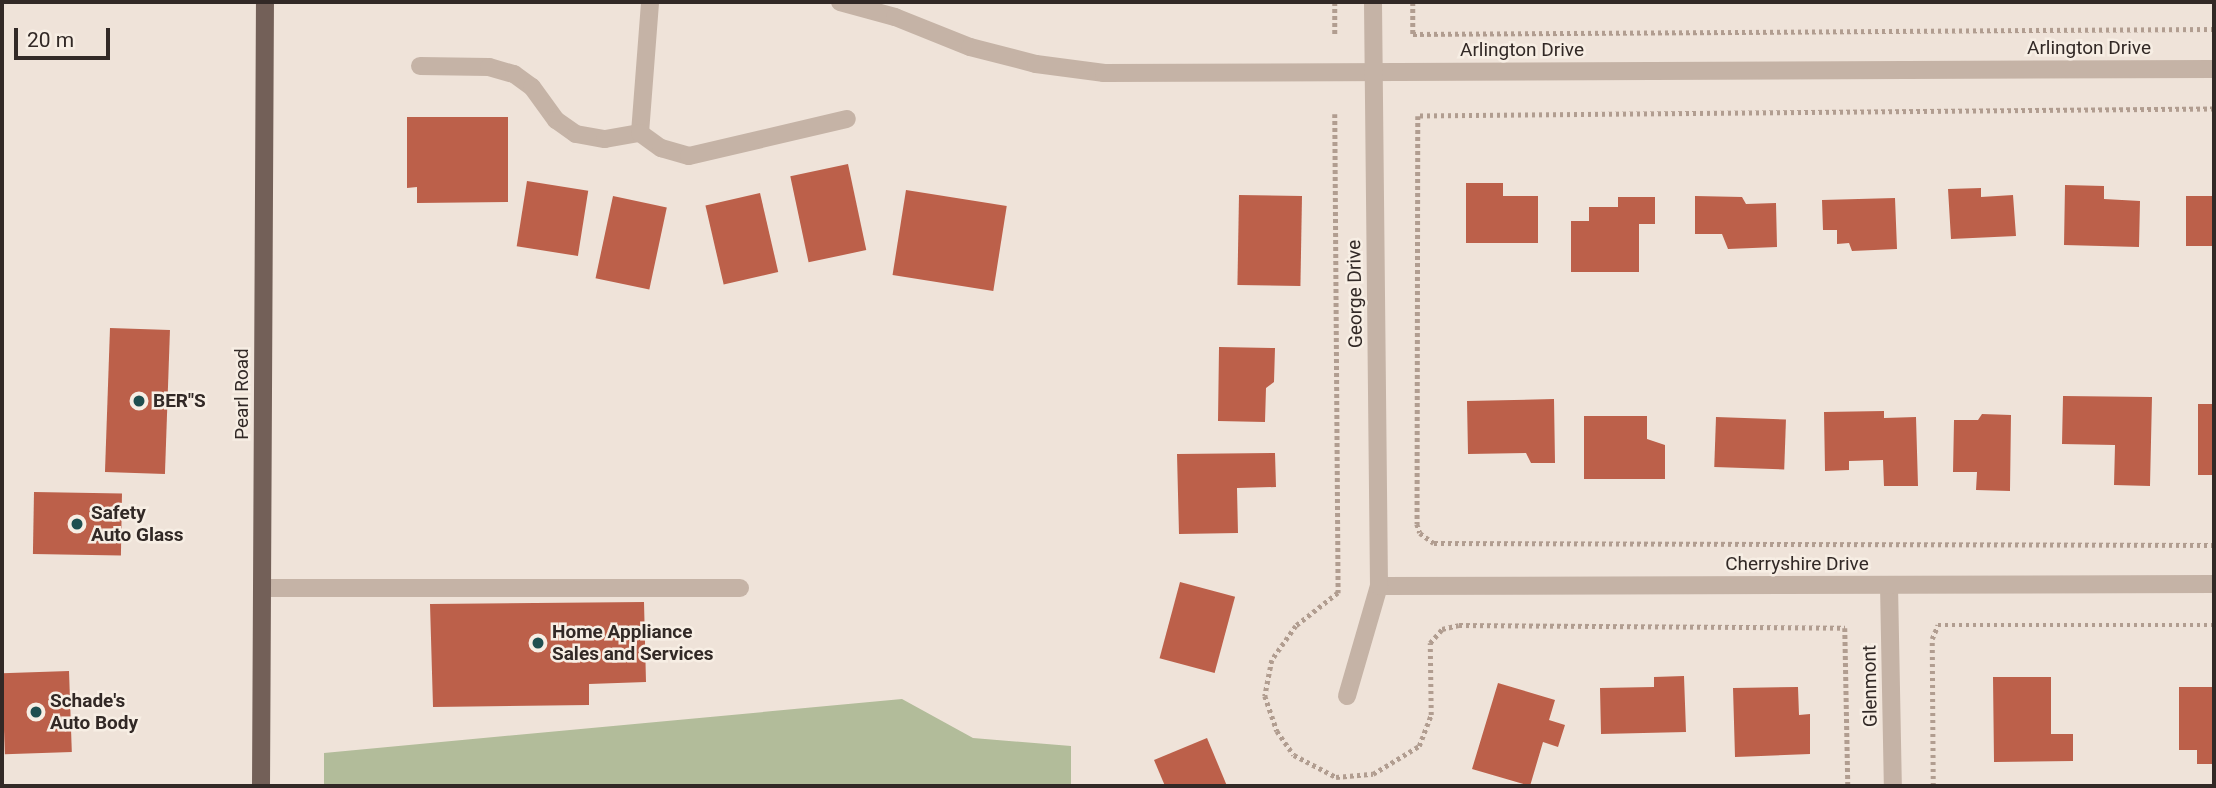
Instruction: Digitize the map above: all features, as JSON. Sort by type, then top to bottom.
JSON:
[{"type":"main road","name":"Pearl Road","points":[[261,786],[265,2]]},
{"type":"street","points":[[640,133],[650,2]]},
{"type":"street","name":"Arlington Drive","points":[[840,2],[895,17],[970,47],[1036,64],[1104,73],[2214,69]]},
{"type":"street","name":"George Drive","points":[[1347,696],[1379,586],[1373,2]]},
{"type":"street","points":[[420,66],[489,67],[514,74],[532,87],[556,120],[576,134],[605,139],[640,133],[661,148],[689,156],[847,119]]},
{"type":"street","name":"Cherryshire Drive","points":[[1379,586],[2214,584]]},
{"type":"street","name":"Glenmont","points":[[1889,585],[1893,786]]},
{"type":"street","points":[[262,588],[740,588]]},
{"type":"path","points":[[1335,2],[1335,35]]},
{"type":"path","points":[[1413,2],[1413,34],[2214,29]]},
{"type":"path","points":[[2214,109],[1418,116],[1417,524],[1420,533],[1434,543],[2214,545]]},
{"type":"path","points":[[1335,114],[1338,593],[1296,626],[1272,660],[1265,696],[1277,731],[1294,755],[1336,777],[1373,774],[1419,746],[1431,715],[1430,643],[1442,629],[1459,625],[1845,628],[1848,786]]},
{"type":"path","points":[[1933,786],[1932,639],[1938,625],[2214,625]]},
{"type":"green space","points":[[902,699],[973,738],[1071,746],[1071,786],[324,786],[324,753]]},
{"type":"building","points":[[407,117],[508,117],[508,202],[417,203],[417,187],[407,188]]},
{"type":"building","points":[[848,164],[866,250],[809,262],[790,176]]},
{"type":"building","points":[[527,181],[588,191],[578,256],[517,246]]},
{"type":"building","points":[[1466,183],[1503,183],[1503,196],[1538,196],[1538,243],[1466,243]]},
{"type":"building","points":[[2065,185],[2104,186],[2104,199],[2140,201],[2139,247],[2064,245]]},
{"type":"building","points":[[1981,188],[1981,197],[2013,195],[2016,236],[1951,239],[1948,189]]},
{"type":"building","points":[[906,190],[1007,206],[993,291],[893,275]]},
{"type":"building","points":[[760,193],[778,272],[724,285],[705,206]]},
{"type":"building","points":[[1239,195],[1302,196],[1300,286],[1237,285]]},
{"type":"building","points":[[613,196],[667,207],[649,290],[596,278]]},
{"type":"building","points":[[1695,196],[1742,197],[1746,204],[1776,203],[1777,247],[1728,249],[1722,234],[1695,234]]},
{"type":"building","points":[[2186,196],[2214,196],[2214,246],[2186,246]]},
{"type":"building","points":[[1618,197],[1655,197],[1655,224],[1639,224],[1639,272],[1571,272],[1571,221],[1589,221],[1589,207],[1618,207]]},
{"type":"building","points":[[1895,198],[1897,249],[1852,251],[1849,243],[1837,244],[1837,230],[1823,230],[1822,200]]},
{"type":"building","name":"BER\"S","points":[[110,328],[170,330],[165,474],[105,472]]},
{"type":"building","points":[[1219,347],[1275,348],[1274,382],[1266,388],[1265,422],[1218,421]]},
{"type":"building","points":[[2063,396],[2152,397],[2150,486],[2114,485],[2115,445],[2062,444]]},
{"type":"building","points":[[1554,399],[1555,463],[1531,463],[1526,453],[1468,454],[1467,401]]},
{"type":"building","points":[[2198,404],[2214,404],[2214,475],[2198,475]]},
{"type":"building","points":[[1884,411],[1884,418],[1916,417],[1918,486],[1884,486],[1883,460],[1849,461],[1849,470],[1825,471],[1824,412]]},
{"type":"building","points":[[1982,414],[2011,415],[2010,491],[1976,490],[1977,472],[1953,472],[1954,420],[1978,420]]},
{"type":"building","points":[[1584,416],[1647,416],[1647,439],[1665,445],[1665,479],[1584,479]]},
{"type":"building","points":[[1716,417],[1786,419],[1784,469],[1714,467]]},
{"type":"building","points":[[1275,453],[1276,487],[1237,488],[1238,533],[1179,534],[1177,454]]},
{"type":"building","name":"Safety Auto Glass","points":[[34,492],[122,494],[121,556],[33,554]]},
{"type":"building","points":[[1180,582],[1235,597],[1215,673],[1160,658]]},
{"type":"building","name":"Home Appliance Sales and Services","points":[[644,602],[646,682],[589,684],[589,705],[433,707],[430,604]]},
{"type":"building","name":"Schade's Auto Body","points":[[69,671],[72,752],[5,754],[2,673]]},
{"type":"building","points":[[1684,676],[1686,732],[1601,734],[1600,688],[1654,687],[1654,677]]},
{"type":"building","points":[[1993,677],[2051,677],[2051,734],[2073,734],[2073,761],[1994,762]]},
{"type":"building","points":[[1498,683],[1555,700],[1549,720],[1565,725],[1558,747],[1543,742],[1530,786],[1472,769]]},
{"type":"building","points":[[1798,687],[1799,715],[1810,714],[1810,754],[1735,757],[1733,688]]},
{"type":"building","points":[[2179,687],[2214,687],[2214,764],[2197,764],[2197,750],[2179,750]]},
{"type":"building","points":[[1207,738],[1227,786],[1165,786],[1154,760]]},
{"type":"place","name":"BER\"S","points":[[139,401]]},
{"type":"place","name":"Safety Auto Glass","points":[[77,524]]},
{"type":"place","name":"Home Appliance Sales and Services","points":[[538,643]]},
{"type":"place","name":"Schade's Auto Body","points":[[36,712]]}]
